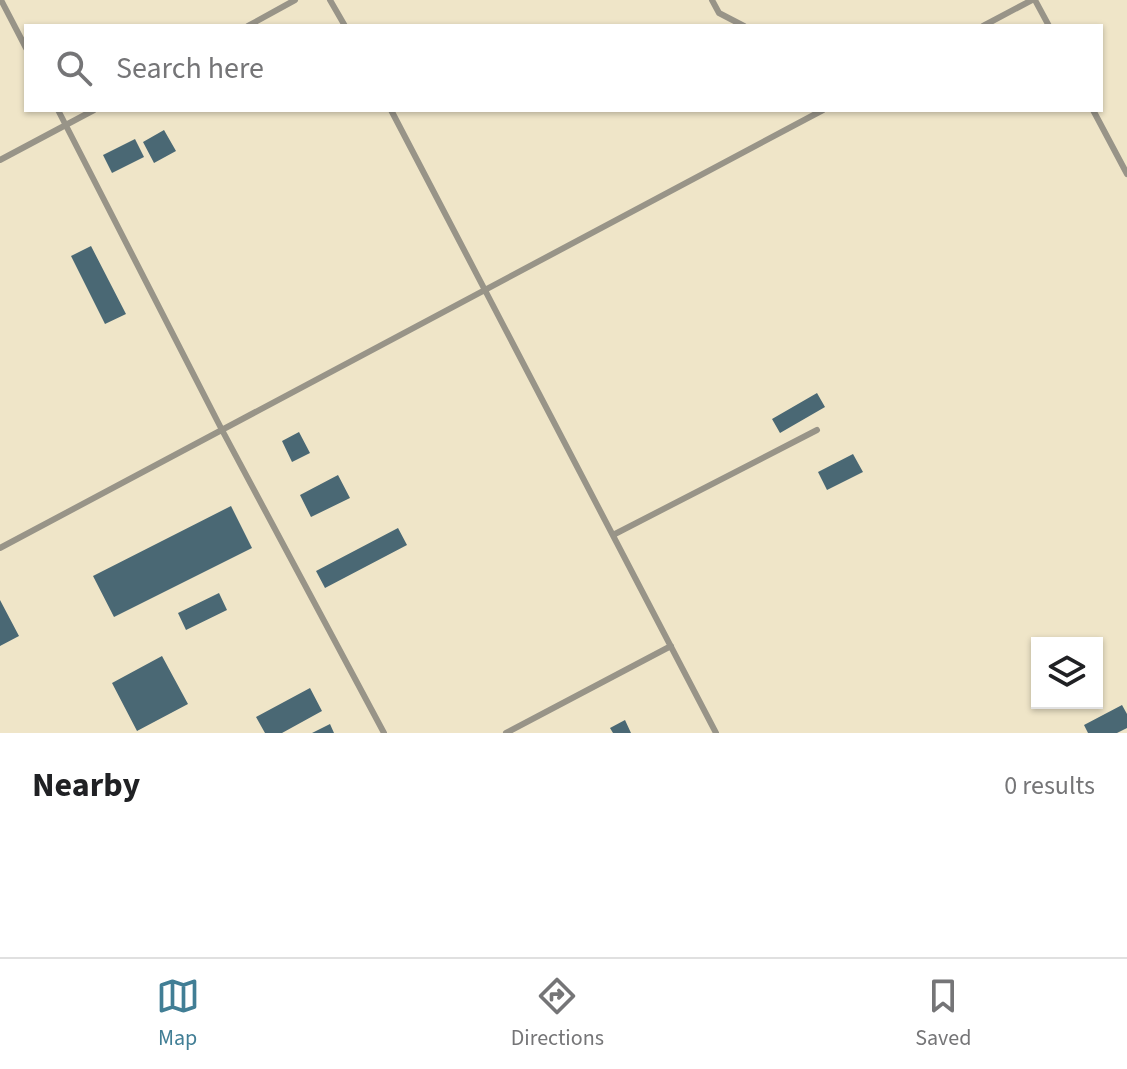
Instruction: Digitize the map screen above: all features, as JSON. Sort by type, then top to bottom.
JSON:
[{"type":"lane","points":[[1,0],[24,44]]},
{"type":"lane","points":[[252,24],[295,0]]},
{"type":"lane","points":[[330,0],[344,24]]},
{"type":"lane","points":[[712,0],[719,13],[740,24]]},
{"type":"lane","points":[[987,24],[1034,0],[1048,24]]},
{"type":"lane","points":[[59,112],[222,430],[384,733]]},
{"type":"lane","points":[[0,160],[90,112]]},
{"type":"lane","points":[[392,112],[716,733]]},
{"type":"lane","points":[[0,548],[817,112]]},
{"type":"lane","points":[[1094,112],[1127,174]]},
{"type":"lane","points":[[613,535],[817,430]]},
{"type":"lane","points":[[506,733],[671,646]]},
{"type":"building","points":[[164,130],[176,151],[154,163],[143,142]]},
{"type":"building","points":[[135,139],[144,157],[112,173],[103,155]]},
{"type":"building","points":[[91,246],[126,314],[105,324],[71,256]]},
{"type":"building","points":[[817,393],[825,407],[780,433],[772,419]]},
{"type":"building","points":[[299,432],[310,453],[292,462],[282,441]]},
{"type":"building","points":[[853,454],[863,472],[827,490],[818,472]]},
{"type":"building","points":[[338,475],[350,498],[311,517],[300,495]]},
{"type":"building","points":[[231,506],[252,548],[114,617],[93,576]]},
{"type":"building","points":[[398,528],[407,545],[325,588],[316,571]]},
{"type":"building","points":[[219,593],[227,610],[186,630],[178,613]]},
{"type":"building","points":[[0,600],[19,636],[0,646]]},
{"type":"building","points":[[162,656],[188,704],[137,731],[112,683]]},
{"type":"building","points":[[310,688],[322,711],[282,733],[265,733],[256,717]]},
{"type":"building","points":[[1122,705],[1127,714],[1127,728],[1117,733],[1088,733],[1084,725]]},
{"type":"building","points":[[625,720],[631,733],[613,733],[610,728]]},
{"type":"building","points":[[330,724],[334,733],[312,733]]}]
